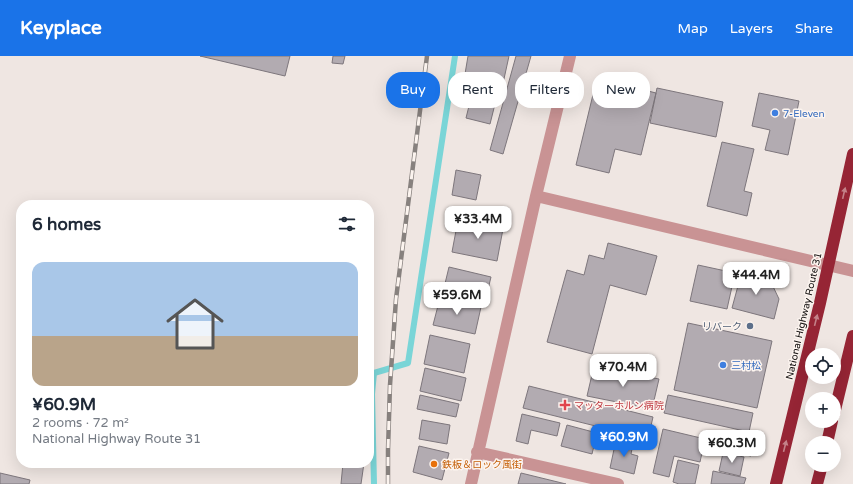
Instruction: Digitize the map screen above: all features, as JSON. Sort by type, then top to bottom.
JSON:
[{"type":"highway","name":"National Highway Route 31","points":[[776,484],[820,303],[853,154]]},
{"type":"highway","points":[[839,392],[853,336]]},
{"type":"highway","points":[[817,484],[820,472]]},
{"type":"street","points":[[471,484],[536,196],[570,56]]},
{"type":"street","points":[[536,196],[853,271]]},
{"type":"street","points":[[477,452],[618,484]]},
{"type":"building","points":[[200,56],[290,56],[285,76]]},
{"type":"building","points":[[333,56],[345,56],[343,64],[332,63]]},
{"type":"building","points":[[468,56],[509,56],[506,72],[465,72]]},
{"type":"building","points":[[516,56],[531,56],[526,72],[515,72],[516,108],[503,154],[490,150],[502,108],[507,108],[507,89]]},
{"type":"building","points":[[657,88],[723,102],[716,137],[650,123]]},
{"type":"building","points":[[650,91],[656,93],[641,155],[615,149],[609,173],[576,165],[592,99],[592,108],[650,108]]},
{"type":"building","name":"7-Eleven","points":[[759,93],[799,101],[788,155],[765,150],[770,130],[752,126]]},
{"type":"building","points":[[468,108],[494,108],[490,124],[466,118]]},
{"type":"building","points":[[722,142],[754,149],[744,191],[752,193],[747,216],[707,206]]},
{"type":"building","points":[[456,170],[481,175],[476,200],[452,195]]},
{"type":"building","points":[[458,220],[503,229],[497,261],[452,252]]},
{"type":"building","points":[[608,243],[657,256],[646,295],[610,285],[592,354],[547,342],[567,270],[584,275],[589,255],[604,259]]},
{"type":"building","points":[[698,265],[735,273],[727,309],[690,301]]},
{"type":"building","points":[[449,267],[491,277],[484,306],[442,296]]},
{"type":"building","points":[[742,271],[769,278],[779,299],[774,319],[732,308]]},
{"type":"building","points":[[440,298],[481,307],[475,334],[433,325]]},
{"type":"building","name":"三村松","points":[[688,323],[772,341],[757,408],[674,390]]},
{"type":"building","points":[[430,335],[470,344],[464,373],[424,364]]},
{"type":"building","points":[[594,366],[659,379],[652,409],[587,396]]},
{"type":"building","points":[[425,368],[466,378],[461,401],[420,391]]},
{"type":"building","points":[[529,386],[653,417],[648,439],[523,408]]},
{"type":"building","points":[[420,395],[459,404],[456,417],[417,409]]},
{"type":"building","points":[[668,395],[753,413],[749,432],[664,413]]},
{"type":"building","points":[[522,414],[560,423],[557,436],[531,430],[528,444],[516,441]]},
{"type":"building","points":[[422,420],[450,425],[447,444],[419,439]]},
{"type":"building","points":[[567,425],[597,433],[592,454],[561,446]]},
{"type":"building","points":[[663,429],[705,439],[700,462],[674,456],[669,477],[653,473]]},
{"type":"building","points":[[726,435],[753,440],[751,456],[723,451]]},
{"type":"building","points":[[616,440],[633,444],[631,454],[638,456],[634,474],[610,468]]},
{"type":"building","points":[[419,446],[449,453],[442,480],[413,472]]},
{"type":"building","points":[[723,453],[744,457],[740,476],[719,471]]},
{"type":"building","points":[[678,460],[699,465],[695,484],[679,484],[673,482]]},
{"type":"building","points":[[343,468],[363,468],[361,484],[341,484]]},
{"type":"building","points":[[713,471],[746,478],[744,484],[711,484]]},
{"type":"building","points":[[0,473],[30,480],[29,484],[0,484]]},
{"type":"building","points":[[521,473],[566,484],[518,484]]},
{"type":"waterway","points":[[374,373],[408,363],[455,56]]},
{"type":"waterway","points":[[374,468],[374,484]]},
{"type":"railway","points":[[388,484],[390,385],[396,299],[427,56]]},
{"type":"place","name":"7-Eleven","points":[[775,113]]},
{"type":"place","name":"リパーク","points":[[750,326]]},
{"type":"place","name":"三村松","points":[[723,365]]},
{"type":"place","name":"マッターホルン病院","points":[[565,405]]},
{"type":"place","name":"鉄板＆ロック風街","points":[[434,464]]}]
